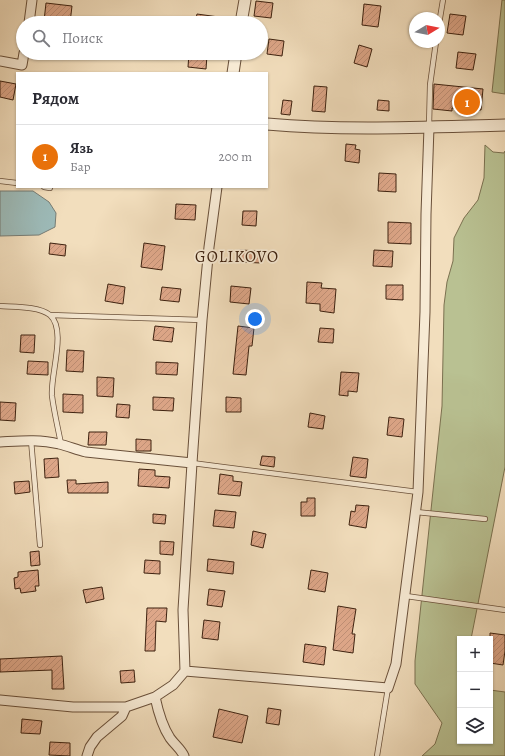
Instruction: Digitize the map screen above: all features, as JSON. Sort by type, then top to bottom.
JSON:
[{"type":"street","points":[[30,16],[32,0]]},
{"type":"street","points":[[242,16],[245,0]]},
{"type":"street","points":[[0,61],[22,65],[23,60]]},
{"type":"street","points":[[233,72],[235,60]]},
{"type":"street","points":[[268,124],[297,127],[354,128],[505,125]]},
{"type":"street","points":[[185,671],[388,688],[396,664],[406,596],[418,492],[425,320],[429,127]]},
{"type":"street","points":[[0,700],[73,708],[126,707],[155,697],[173,685],[185,671],[183,610],[192,463],[202,320],[209,246],[217,188]]},
{"type":"street","points":[[0,442],[31,440],[61,444],[86,452],[192,463]]},
{"type":"street","points":[[155,697],[157,710],[163,725],[171,739],[186,756]]},
{"type":"street","points":[[87,756],[90,746],[122,716],[126,707]]},
{"type":"lane","points":[[440,12],[442,0]]},
{"type":"lane","points":[[429,127],[430,85],[435,48]]},
{"type":"lane","points":[[0,181],[16,184]]},
{"type":"lane","points":[[0,306],[33,308],[50,315],[202,320]]},
{"type":"lane","points":[[50,315],[56,322],[58,339],[52,394],[61,444]]},
{"type":"lane","points":[[31,440],[40,546]]},
{"type":"lane","points":[[192,463],[418,492]]},
{"type":"lane","points":[[416,512],[485,519]]},
{"type":"lane","points":[[406,596],[505,610]]},
{"type":"lane","points":[[377,756],[388,688]]},
{"type":"green space","points":[[502,0],[505,0],[505,94],[492,92]]},
{"type":"green space","points":[[485,145],[493,152],[504,153],[505,151],[505,467],[472,636],[457,636],[457,744],[493,744],[493,690],[505,692],[505,756],[422,756],[435,744],[442,723],[415,684],[415,661],[442,406],[444,305],[447,282],[453,261],[454,238],[464,218],[478,200],[484,178]]},
{"type":"water","points":[[0,191],[33,191],[49,202],[56,213],[55,227],[39,235],[0,236]]},
{"type":"building","points":[[256,1],[273,3],[271,18],[268,18],[268,16],[254,16]]},
{"type":"building","points":[[46,3],[72,6],[71,16],[45,16]]},
{"type":"building","points":[[364,4],[381,6],[378,27],[362,25]]},
{"type":"building","points":[[197,14],[212,16],[197,16]]},
{"type":"building","points":[[450,14],[466,16],[463,35],[447,33]]},
{"type":"building","points":[[269,39],[284,41],[282,56],[268,54]]},
{"type":"building","points":[[359,45],[372,49],[367,67],[354,63]]},
{"type":"building","points":[[458,52],[476,54],[473,70],[456,68]]},
{"type":"building","points":[[188,60],[207,60],[206,69],[188,67]]},
{"type":"building","points":[[0,81],[16,84],[13,100],[0,97]]},
{"type":"building","points":[[434,84],[483,89],[481,110],[452,108],[452,111],[433,109]]},
{"type":"building","points":[[314,86],[327,87],[325,112],[312,111]]},
{"type":"building","points":[[283,100],[292,101],[290,115],[281,114]]},
{"type":"building","points":[[378,100],[389,101],[389,111],[377,110]]},
{"type":"building","points":[[346,144],[356,145],[355,149],[360,150],[359,163],[345,161]]},
{"type":"building","points":[[379,173],[396,174],[396,192],[378,191]]},
{"type":"building","points":[[176,204],[196,205],[195,220],[175,219]]},
{"type":"building","points":[[243,211],[257,211],[256,226],[242,225]]},
{"type":"building","points":[[388,222],[411,223],[411,244],[388,243]]},
{"type":"building","points":[[50,243],[66,245],[65,256],[49,254]]},
{"type":"building","points":[[144,243],[165,246],[162,270],[141,267]]},
{"type":"building","points":[[239,250],[261,251],[261,263],[238,262]]},
{"type":"building","points":[[374,250],[393,251],[392,267],[373,266]]},
{"type":"building","points":[[307,282],[322,283],[321,288],[336,289],[334,313],[320,311],[320,304],[306,303]]},
{"type":"building","points":[[108,284],[125,287],[123,304],[105,301]]},
{"type":"building","points":[[386,285],[403,285],[403,300],[386,299]]},
{"type":"building","points":[[231,286],[251,288],[249,304],[230,302]]},
{"type":"building","points":[[162,287],[181,289],[179,302],[160,300]]},
{"type":"building","points":[[155,326],[174,328],[172,342],[153,340]]},
{"type":"building","points":[[238,326],[254,328],[252,346],[249,346],[246,375],[233,374]]},
{"type":"building","points":[[320,328],[334,329],[333,343],[318,342]]},
{"type":"building","points":[[21,335],[35,335],[34,353],[20,352]]},
{"type":"building","points":[[67,350],[84,351],[83,372],[66,371]]},
{"type":"building","points":[[28,361],[48,362],[48,375],[27,374]]},
{"type":"building","points":[[156,362],[178,363],[177,375],[156,374]]},
{"type":"building","points":[[341,372],[359,373],[357,392],[348,391],[348,396],[339,395]]},
{"type":"building","points":[[97,377],[114,378],[113,397],[97,396]]},
{"type":"building","points":[[63,394],[83,395],[83,413],[63,412]]},
{"type":"building","points":[[153,397],[174,398],[173,411],[153,410]]},
{"type":"building","points":[[226,397],[241,398],[241,412],[226,412]]},
{"type":"building","points":[[0,402],[16,403],[15,421],[0,420]]},
{"type":"building","points":[[117,404],[130,405],[129,418],[116,417]]},
{"type":"building","points":[[310,413],[325,416],[323,429],[308,427]]},
{"type":"building","points":[[389,417],[404,419],[402,437],[387,435]]},
{"type":"building","points":[[89,432],[107,432],[106,445],[88,445]]},
{"type":"building","points":[[136,439],[151,440],[151,451],[136,451]]},
{"type":"building","points":[[262,456],[275,457],[274,467],[260,465]]},
{"type":"building","points":[[353,457],[368,459],[366,478],[350,476]]},
{"type":"building","points":[[58,458],[59,477],[45,478],[44,459]]},
{"type":"building","points":[[139,469],[155,470],[155,476],[170,477],[169,488],[138,486]]},
{"type":"building","points":[[220,474],[233,476],[233,481],[242,482],[240,496],[218,494]]},
{"type":"building","points":[[67,480],[76,480],[76,484],[108,482],[108,493],[68,493]]},
{"type":"building","points":[[29,481],[30,492],[15,494],[14,482]]},
{"type":"building","points":[[307,498],[315,498],[315,516],[301,516],[301,502],[307,502]]},
{"type":"building","points":[[356,505],[369,506],[366,528],[349,525],[351,511],[355,512]]},
{"type":"building","points":[[215,510],[236,512],[234,528],[213,526]]},
{"type":"building","points":[[153,514],[166,515],[165,524],[153,523]]},
{"type":"building","points":[[253,531],[266,534],[263,548],[251,545]]},
{"type":"building","points":[[160,541],[174,542],[173,555],[160,554]]},
{"type":"building","points":[[39,551],[40,565],[31,566],[30,552]]},
{"type":"building","points":[[208,559],[234,562],[233,574],[207,571]]},
{"type":"building","points":[[145,560],[160,561],[160,574],[144,573]]},
{"type":"building","points":[[38,570],[39,586],[35,586],[36,591],[21,593],[20,588],[15,589],[14,578],[18,577],[18,572]]},
{"type":"building","points":[[311,570],[328,573],[325,592],[308,589]]},
{"type":"building","points":[[102,587],[104,599],[86,603],[83,590]]},
{"type":"building","points":[[209,589],[225,591],[222,607],[207,605]]},
{"type":"building","points":[[338,606],[356,609],[352,634],[355,634],[353,653],[333,650]]},
{"type":"building","points":[[147,608],[167,608],[166,622],[156,621],[155,651],[145,651]]},
{"type":"building","points":[[204,620],[220,622],[218,640],[202,638]]},
{"type":"building","points":[[490,633],[505,635],[503,665],[493,663],[493,636],[490,636]]},
{"type":"building","points":[[305,644],[326,647],[324,665],[303,662]]},
{"type":"building","points":[[62,656],[64,689],[52,689],[52,670],[0,672],[0,659]]},
{"type":"building","points":[[134,670],[135,682],[121,683],[120,671]]},
{"type":"building","points":[[268,708],[281,710],[279,725],[266,723]]},
{"type":"building","points":[[219,709],[248,716],[242,743],[213,737]]},
{"type":"building","points":[[22,719],[42,721],[40,734],[21,733]]},
{"type":"building","points":[[50,742],[70,743],[70,756],[49,755]]},
{"type":"place","name":"Язь","points":[[467,102]]},
{"type":"district","name":"GOLIKOVO","points":[[237,256]]}]
